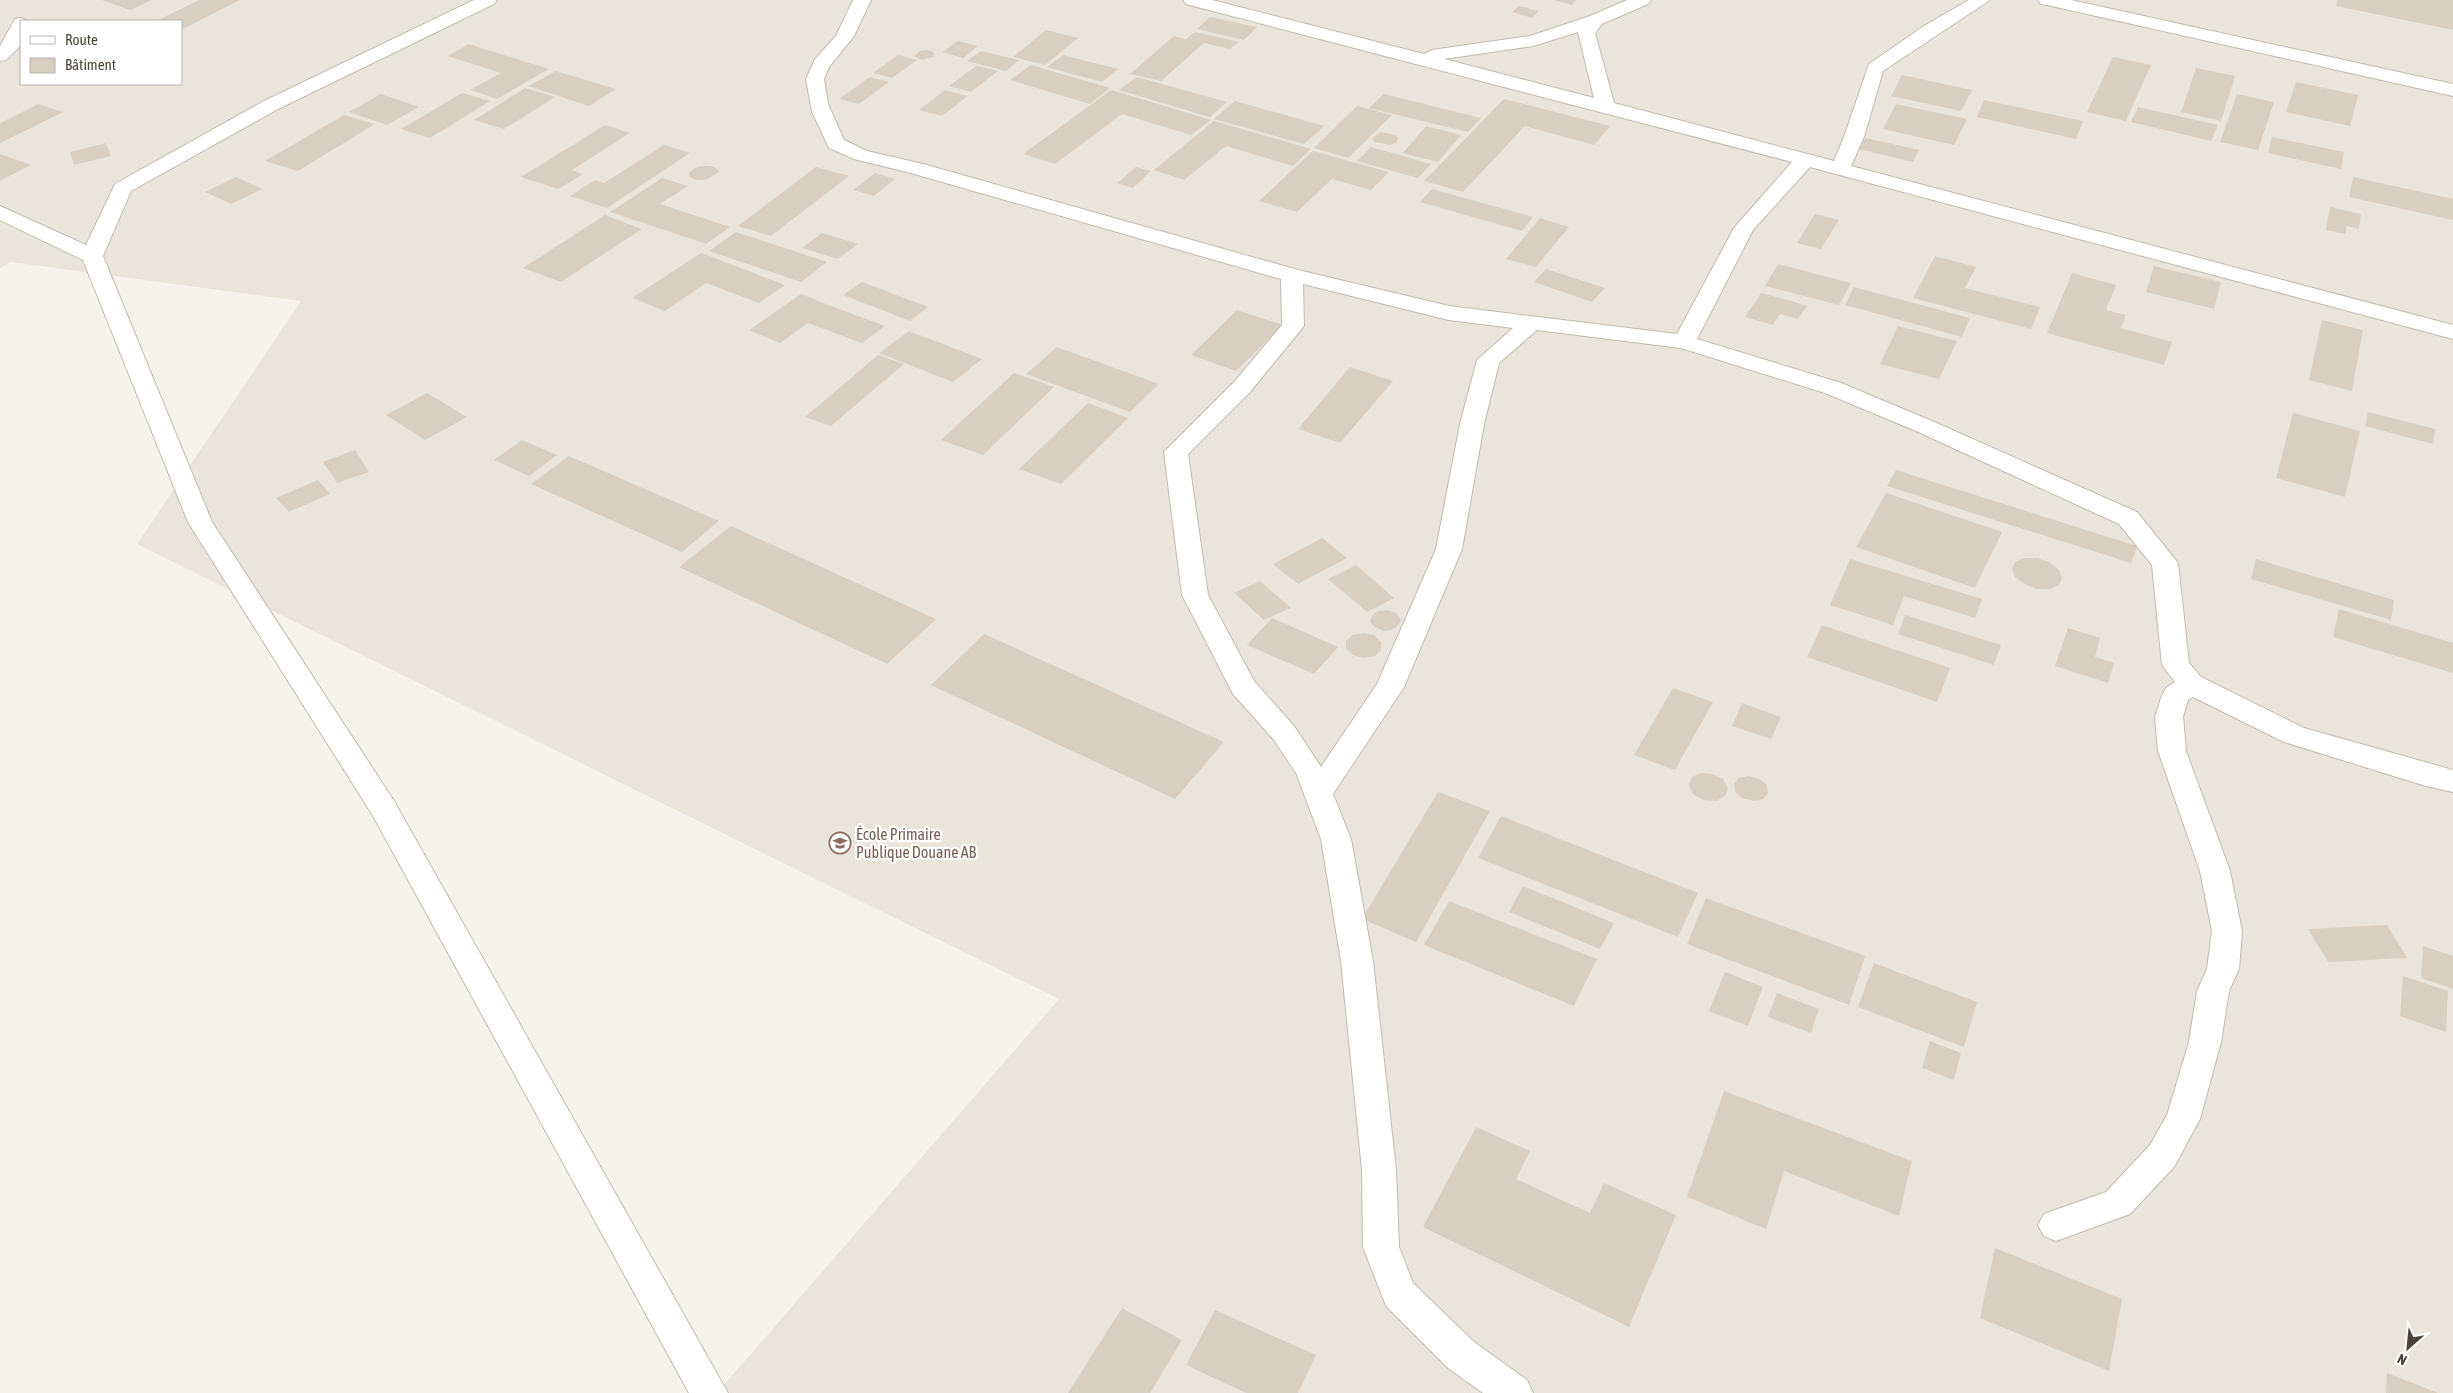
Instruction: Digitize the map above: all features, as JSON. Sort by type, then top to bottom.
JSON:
[{"type":"street","points":[[92,256],[122,188],[271,105],[488,0]]},
{"type":"street","points":[[862,0],[850,28],[820,67],[815,78],[823,117],[836,144],[861,155],[1292,275],[1449,312],[1531,324],[1684,342],[1833,388],[1924,426],[2128,518],[2165,563],[2176,665],[2191,684],[2294,735],[2426,775],[2453,781]]},
{"type":"street","points":[[1192,0],[1606,106],[2453,332]]},
{"type":"street","points":[[1840,169],[1854,137],[1875,68],[1930,30],[1981,0]]},
{"type":"street","points":[[2047,0],[2453,90]]},
{"type":"street","points":[[1409,57],[1465,52],[1533,41],[1596,20],[1633,1]]},
{"type":"street","points":[[2139,4],[2178,28]]},
{"type":"street","points":[[1596,20],[1586,33],[1606,106]]},
{"type":"street","points":[[0,56],[11,46],[20,21]]},
{"type":"street","points":[[1684,342],[1744,228],[1805,160]]},
{"type":"street","points":[[0,212],[92,256],[200,522],[384,809],[709,1393]]},
{"type":"street","points":[[1292,275],[1293,326],[1242,387],[1176,452],[1195,596],[1243,687],[1284,733],[1309,771],[1336,839],[1357,961],[1379,1170],[1381,1247],[1398,1294],[1461,1355],[1514,1393]]},
{"type":"street","points":[[1318,793],[1390,687],[1449,549],[1472,424],[1488,360],[1531,324]]},
{"type":"street","points":[[2056,1225],[2118,1203],[2162,1156],[2183,1119],[2206,1042],[2213,991],[2223,969],[2227,931],[2215,871],[2206,840],[2172,751],[2169,717],[2176,695],[2191,684]]},
{"type":"shaded area","points":[[0,0],[2453,0],[2453,1393],[717,1393],[1059,999],[137,544],[301,301],[11,262],[0,268]]},
{"type":"building","points":[[102,0],[152,0],[130,10]]},
{"type":"building","points":[[199,0],[240,0],[183,29],[182,20],[158,20]]},
{"type":"building","points":[[1554,0],[1576,0],[1572,5]]},
{"type":"building","points":[[2337,0],[2453,0],[2453,30],[2336,6]]},
{"type":"building","points":[[1519,6],[1539,11],[1532,18],[1512,12]]},
{"type":"building","points":[[1210,17],[1257,27],[1244,40],[1197,29]]},
{"type":"building","points":[[1046,30],[1078,38],[1045,65],[1013,57]]},
{"type":"building","points":[[1195,32],[1239,42],[1230,49],[1204,43],[1161,81],[1130,74],[1174,36],[1186,39]]},
{"type":"building","points":[[958,41],[978,46],[963,58],[942,52]]},
{"type":"building","points":[[469,44],[549,69],[497,99],[470,90],[501,73],[447,56]]},
{"type":"building","points":[[920,51],[932,51],[935,54],[933,57],[922,60],[914,56]]},
{"type":"building","points":[[981,51],[1019,60],[1006,71],[967,61]]},
{"type":"building","points":[[898,55],[917,60],[892,78],[873,73]]},
{"type":"building","points":[[1063,55],[1118,69],[1102,82],[1047,67]]},
{"type":"building","points":[[2113,57],[2151,65],[2126,121],[2087,112]]},
{"type":"building","points":[[1031,65],[1110,88],[1090,104],[1010,80]]},
{"type":"building","points":[[976,66],[998,71],[971,92],[949,86]]},
{"type":"building","points":[[2196,68],[2235,76],[2221,121],[2181,112]]},
{"type":"building","points":[[556,71],[616,89],[589,106],[528,86]]},
{"type":"building","points":[[1902,75],[1972,90],[1961,111],[1891,96]]},
{"type":"building","points":[[870,77],[889,82],[859,104],[839,99]]},
{"type":"building","points":[[1137,77],[1227,102],[1210,117],[1119,90]]},
{"type":"building","points":[[2296,82],[2358,95],[2350,126],[2286,112]]},
{"type":"building","points":[[525,88],[555,97],[504,129],[474,120]]},
{"type":"building","points":[[945,90],[968,96],[942,116],[919,110]]},
{"type":"building","points":[[1111,90],[1211,120],[1191,135],[1122,114],[1055,164],[1023,154]]},
{"type":"building","points":[[462,93],[490,101],[430,138],[401,129]]},
{"type":"building","points":[[381,94],[419,107],[387,125],[349,112]]},
{"type":"building","points":[[1384,94],[1481,118],[1468,132],[1369,108]]},
{"type":"building","points":[[2237,94],[2274,102],[2258,150],[2220,142]]},
{"type":"building","points":[[1504,99],[1610,126],[1594,145],[1525,126],[1463,192],[1424,181]]},
{"type":"building","points":[[1984,100],[2083,121],[2076,139],[1977,117]]},
{"type":"building","points":[[1235,101],[1324,126],[1304,144],[1214,119]]},
{"type":"building","points":[[38,104],[63,112],[0,143],[0,123]]},
{"type":"building","points":[[1896,104],[1967,119],[1954,145],[1883,129]]},
{"type":"building","points":[[1357,106],[1392,115],[1348,158],[1314,148]]},
{"type":"building","points":[[2138,107],[2218,125],[2211,141],[2131,122]]},
{"type":"building","points":[[344,115],[375,124],[298,171],[265,161]]},
{"type":"building","points":[[1214,121],[1311,149],[1293,166],[1226,146],[1184,180],[1154,170]]},
{"type":"building","points":[[605,125],[630,133],[572,170],[583,174],[558,189],[521,177]]},
{"type":"building","points":[[1426,126],[1461,135],[1438,162],[1403,153]]},
{"type":"building","points":[[1381,132],[1396,135],[1398,139],[1396,143],[1390,145],[1375,142],[1372,138]]},
{"type":"building","points":[[2272,137],[2344,152],[2341,169],[2268,153]]},
{"type":"building","points":[[1866,138],[1919,150],[1913,162],[1859,149]]},
{"type":"building","points":[[106,143],[111,156],[74,165],[70,152]]},
{"type":"building","points":[[664,145],[690,153],[607,208],[570,196],[595,180],[604,183]]},
{"type":"building","points":[[1371,147],[1431,164],[1418,178],[1357,161]]},
{"type":"building","points":[[1313,151],[1389,172],[1371,190],[1332,179],[1297,212],[1259,201]]},
{"type":"building","points":[[0,154],[31,165],[0,181]]},
{"type":"building","points":[[701,166],[716,168],[719,172],[706,180],[696,180],[690,177],[689,173],[693,169]]},
{"type":"building","points":[[816,167],[849,176],[771,236],[738,226]]},
{"type":"building","points":[[1136,167],[1151,171],[1133,188],[1117,183]]},
{"type":"building","points":[[875,173],[895,179],[874,196],[853,190]]},
{"type":"building","points":[[236,177],[262,189],[231,204],[205,192]]},
{"type":"building","points":[[2353,177],[2453,199],[2453,220],[2349,197]]},
{"type":"building","points":[[662,178],[688,186],[660,204],[730,227],[706,244],[610,212]]},
{"type":"building","points":[[1432,189],[1533,217],[1522,231],[1420,202]]},
{"type":"building","points":[[2330,207],[2361,214],[2359,229],[2347,226],[2345,234],[2326,230]]},
{"type":"building","points":[[1815,214],[1839,220],[1821,249],[1797,243]]},
{"type":"building","points":[[605,215],[642,229],[561,282],[523,268]]},
{"type":"building","points":[[1540,218],[1569,227],[1536,267],[1506,259]]},
{"type":"building","points":[[736,232],[827,262],[801,282],[709,251]]},
{"type":"building","points":[[822,233],[858,244],[838,259],[802,248]]},
{"type":"building","points":[[701,253],[785,285],[759,303],[706,283],[665,311],[632,298]]},
{"type":"building","points":[[1935,256],[1976,267],[1965,288],[2040,307],[2031,329],[1913,298]]},
{"type":"building","points":[[1778,264],[1851,283],[1839,305],[1765,286]]},
{"type":"building","points":[[2154,266],[2221,282],[2214,309],[2146,292]]},
{"type":"building","points":[[1546,269],[1605,288],[1592,302],[1534,282]]},
{"type":"building","points":[[2072,273],[2116,285],[2106,310],[2126,315],[2121,328],[2172,342],[2164,365],[2047,333]]},
{"type":"building","points":[[862,282],[928,307],[910,321],[843,295]]},
{"type":"building","points":[[1854,287],[1970,318],[1962,337],[1845,305]]},
{"type":"building","points":[[1761,293],[1807,306],[1798,319],[1780,314],[1773,325],[1745,317]]},
{"type":"building","points":[[801,294],[885,326],[862,343],[808,323],[780,343],[749,330]]},
{"type":"building","points":[[1237,310],[1283,325],[1236,371],[1191,355]]},
{"type":"building","points":[[2322,320],[2363,330],[2352,391],[2309,380]]},
{"type":"building","points":[[1898,326],[1957,341],[1939,379],[1880,364]]},
{"type":"building","points":[[909,331],[982,359],[953,382],[879,353]]},
{"type":"building","points":[[1057,347],[1159,384],[1130,412],[1026,374]]},
{"type":"building","points":[[878,355],[904,364],[831,426],[805,417]]},
{"type":"building","points":[[1350,367],[1393,381],[1340,443],[1298,429]]},
{"type":"building","points":[[1014,373],[1054,387],[983,455],[941,440]]},
{"type":"building","points":[[427,393],[467,417],[425,440],[386,415]]},
{"type":"building","points":[[1088,403],[1128,418],[1061,484],[1019,469]]},
{"type":"building","points":[[2368,412],[2435,429],[2433,444],[2365,426]]},
{"type":"building","points":[[2293,413],[2360,431],[2345,497],[2276,478]]},
{"type":"building","points":[[522,440],[557,455],[529,476],[494,460]]},
{"type":"building","points":[[355,450],[369,472],[337,483],[323,462]]},
{"type":"building","points":[[569,456],[719,521],[682,552],[531,484]]},
{"type":"building","points":[[1896,470],[2137,546],[2131,563],[1887,486]]},
{"type":"building","points":[[318,480],[330,494],[289,512],[276,498]]},
{"type":"building","points":[[1886,493],[2002,532],[1975,588],[1856,547]]},
{"type":"building","points":[[731,526],[936,619],[887,664],[679,567]]},
{"type":"building","points":[[1322,538],[1347,558],[1298,584],[1273,564]]},
{"type":"building","points":[[2024,558],[2037,558],[2049,562],[2059,570],[2062,578],[2059,585],[2050,589],[2037,589],[2015,577],[2012,569],[2015,562]]},
{"type":"building","points":[[1850,559],[1982,599],[1975,618],[1904,596],[1893,625],[1830,605]]},
{"type":"building","points":[[2256,559],[2394,600],[2391,620],[2251,579]]},
{"type":"building","points":[[1356,565],[1394,598],[1367,612],[1328,579]]},
{"type":"building","points":[[1260,581],[1291,608],[1264,620],[1234,593]]},
{"type":"building","points":[[2339,609],[2453,643],[2453,673],[2333,637]]},
{"type":"building","points":[[1387,610],[1396,613],[1401,619],[1399,625],[1392,630],[1384,631],[1375,627],[1370,622],[1372,615],[1378,611]]},
{"type":"building","points":[[1905,615],[2001,645],[1994,665],[1898,634]]},
{"type":"building","points":[[1272,618],[1338,647],[1314,674],[1247,645]]},
{"type":"building","points":[[1822,625],[1950,668],[1937,702],[1807,657]]},
{"type":"building","points":[[2068,628],[2100,638],[2095,657],[2114,663],[2108,683],[2055,666]]},
{"type":"building","points":[[1364,633],[1374,635],[1381,642],[1381,650],[1375,656],[1363,658],[1353,655],[1346,649],[1346,641],[1353,635]]},
{"type":"building","points":[[984,634],[1224,742],[1175,799],[931,685]]},
{"type":"building","points":[[1673,688],[1713,702],[1675,770],[1634,755]]},
{"type":"building","points":[[1742,703],[1781,717],[1771,739],[1732,726]]},
{"type":"building","points":[[1701,773],[1713,774],[1723,779],[1728,788],[1725,796],[1716,801],[1704,800],[1693,794],[1689,785],[1692,777]]},
{"type":"building","points":[[1749,776],[1759,779],[1767,785],[1768,793],[1763,799],[1754,801],[1742,798],[1735,792],[1734,784],[1739,778]]},
{"type":"building","points":[[1438,792],[1490,811],[1416,942],[1362,919]]},
{"type":"building","points":[[1501,816],[1698,893],[1678,937],[1478,858]]},
{"type":"building","points":[[1523,886],[1614,923],[1600,949],[1509,912]]},
{"type":"building","points":[[1706,898],[1865,956],[1849,1005],[1687,944]]},
{"type":"building","points":[[1449,901],[1597,959],[1574,1006],[1424,945]]},
{"type":"building","points":[[2387,925],[2407,958],[2328,962],[2308,929]]},
{"type":"building","points":[[2423,946],[2453,956],[2453,989],[2421,978]]},
{"type":"building","points":[[1874,963],[1977,1002],[1964,1047],[1858,1007]]},
{"type":"building","points":[[1725,972],[1763,987],[1748,1026],[1709,1011]]},
{"type":"building","points":[[2403,976],[2448,991],[2446,1032],[2400,1016]]},
{"type":"building","points":[[1777,993],[1819,1009],[1811,1033],[1768,1017]]},
{"type":"building","points":[[1930,1041],[1961,1053],[1954,1080],[1922,1068]]},
{"type":"building","points":[[1724,1091],[1912,1161],[1899,1216],[1784,1171],[1766,1229],[1687,1197]]},
{"type":"building","points":[[1476,1127],[1530,1151],[1516,1179],[1590,1213],[1604,1183],[1676,1215],[1629,1327],[1423,1227]]},
{"type":"building","points":[[1995,1248],[2122,1299],[2109,1371],[1980,1318]]},
{"type":"building","points":[[1122,1308],[1182,1340],[1150,1393],[1068,1393]]},
{"type":"building","points":[[1215,1310],[1316,1355],[1298,1393],[1246,1393],[1186,1365]]},
{"type":"building","points":[[2387,1373],[2438,1393],[2386,1393]]},
{"type":"place","name":"École Primaire Publique Douane AB","points":[[840,843]]}]
